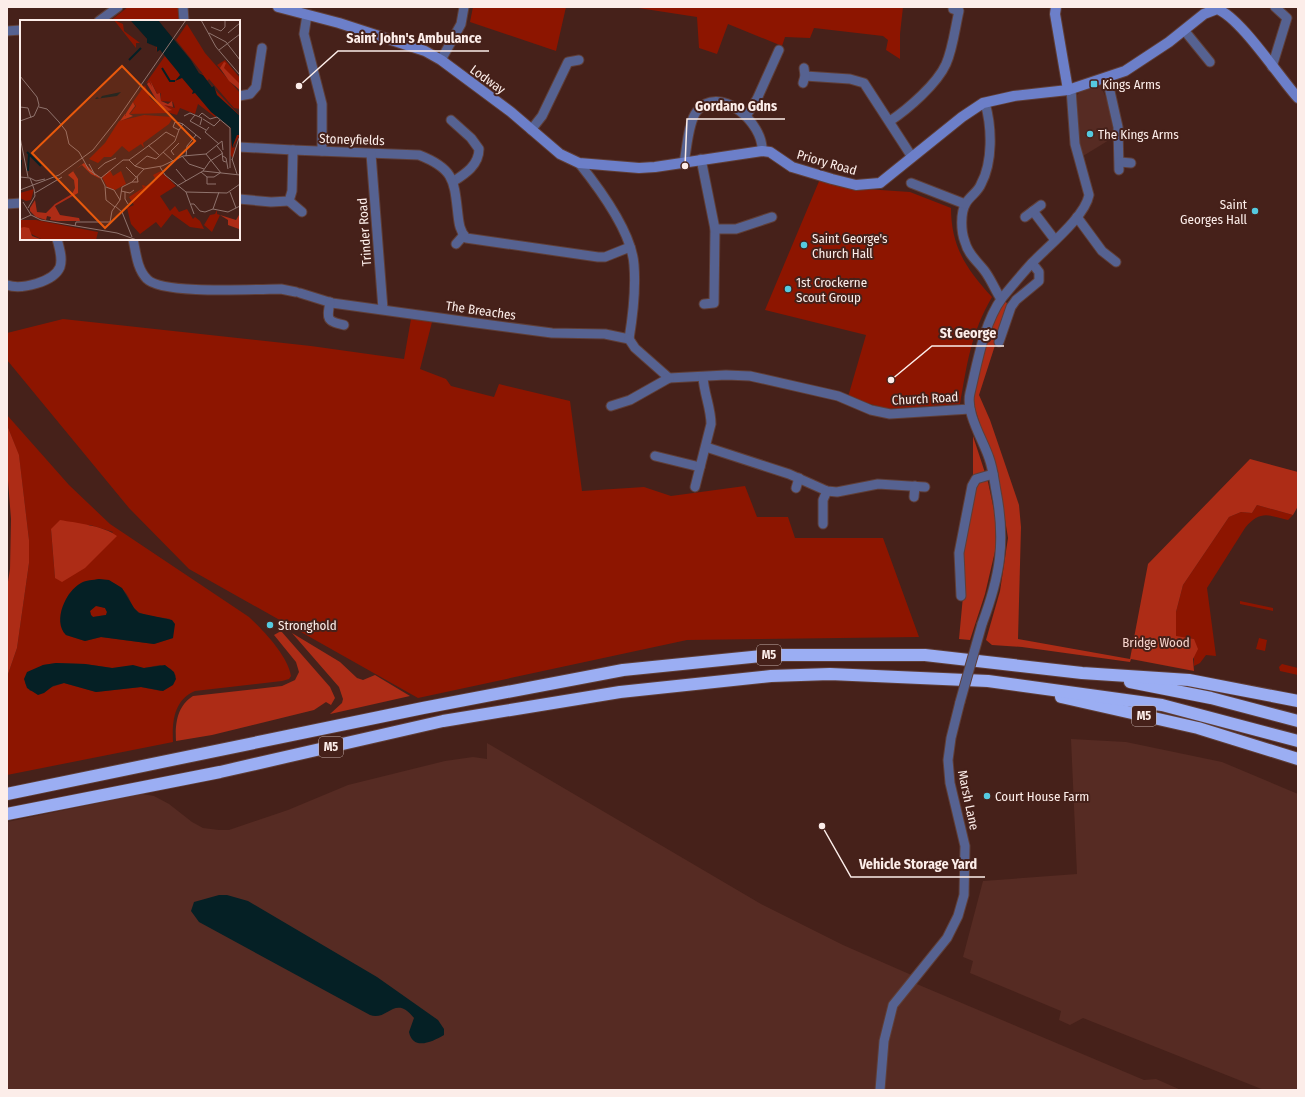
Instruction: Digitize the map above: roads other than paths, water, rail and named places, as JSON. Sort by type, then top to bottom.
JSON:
[{"type":"highway","name":"M5","points":[[7,794],[423,708],[623,670],[772,655],[925,655],[1082,673],[1190,680],[1298,701]]},
{"type":"highway","name":"M5","points":[[1082,673],[1211,698],[1298,721]]},
{"type":"highway","name":"M5","points":[[7,814],[220,772],[442,721],[620,692],[771,676],[830,674],[988,681],[1085,693],[1162,705],[1298,741]]},
{"type":"highway","name":"M5","points":[[988,681],[1198,728],[1298,759]]},
{"type":"street","points":[[100,20],[118,7]]},
{"type":"street","points":[[183,7],[184,20]]},
{"type":"street","name":"Lodway","points":[[278,7],[340,24],[425,51],[441,60],[511,112],[560,154],[580,163]]},
{"type":"street","points":[[441,60],[461,24],[464,7]]},
{"type":"street","points":[[1056,7],[1055,14],[1069,90]]},
{"type":"street","points":[[1272,67],[1287,18],[1275,7]]},
{"type":"street","points":[[1217,8],[1223,11],[1236,23],[1298,98]]},
{"type":"street","name":"Priory Road","points":[[762,151],[770,152],[796,169],[856,185],[880,183],[962,117],[985,103],[1014,96],[1069,90],[1125,71],[1141,62],[1204,14],[1217,8]]},
{"type":"street","points":[[890,121],[919,96],[942,72],[946,63],[960,11]]},
{"type":"street","points":[[307,15],[304,34],[322,104],[322,151]]},
{"type":"street","points":[[7,31],[20,30]]},
{"type":"street","points":[[1184,30],[1206,61]]},
{"type":"street","points":[[240,96],[250,94],[256,87],[262,48]]},
{"type":"street","points":[[746,116],[757,99],[779,50]]},
{"type":"street","points":[[251,57],[260,58]]},
{"type":"street","points":[[531,130],[542,116],[566,58],[579,60]]},
{"type":"street","points":[[804,76],[850,79],[864,83],[912,157]]},
{"type":"street","points":[[1107,78],[1118,127],[1119,166],[1131,163]]},
{"type":"street","name":"Church Road","points":[[669,378],[703,378],[726,375],[750,376],[838,396],[872,410],[890,414],[970,409],[969,395],[977,364],[988,325],[1001,299],[1032,263],[1077,216],[1088,201],[1089,195],[1075,144],[1069,90]]},
{"type":"street","points":[[580,163],[639,168],[655,167],[684,162],[700,159],[762,151],[763,142],[761,136],[746,116],[732,106],[720,102],[703,106],[696,111],[692,121],[684,162]]},
{"type":"street","points":[[985,103],[989,133],[989,153],[985,173],[977,192],[965,204],[962,224],[965,242],[975,260],[988,276],[1001,299]]},
{"type":"street","points":[[450,120],[471,138],[479,149],[479,154],[472,167],[454,181],[459,227],[464,235],[473,240],[598,257],[605,257],[630,247]]},
{"type":"street","name":"Stoneyfields","points":[[240,146],[371,154],[419,155],[438,164],[454,181]]},
{"type":"street","points":[[289,201],[292,191],[293,150]]},
{"type":"street","name":"Trinder Road","points":[[371,154],[383,309]]},
{"type":"street","points":[[700,159],[715,229],[717,306],[704,304]]},
{"type":"street","points":[[580,163],[620,224],[630,247],[634,264],[634,301],[629,339],[635,348],[669,378],[630,400],[611,406]]},
{"type":"street","points":[[911,182],[965,204]]},
{"type":"street","points":[[240,199],[271,202],[289,201],[302,212]]},
{"type":"street","points":[[7,204],[20,202]]},
{"type":"street","points":[[1025,217],[1041,205]]},
{"type":"street","points":[[1033,211],[1055,240]]},
{"type":"street","points":[[1077,216],[1102,251],[1116,262]]},
{"type":"street","points":[[715,229],[736,228],[769,222]]},
{"type":"street","points":[[456,244],[464,235]]},
{"type":"street","points":[[7,285],[17,287],[26,286],[45,280],[56,272],[60,266],[61,258],[57,240]]},
{"type":"street","name":"The Breaches","points":[[133,240],[142,274],[148,281],[156,285],[184,289],[281,289],[298,292],[330,302],[503,327],[552,333],[605,334],[629,339]]},
{"type":"street","points":[[1002,340],[1011,307],[1016,300],[1040,282],[1040,272],[1032,263]]},
{"type":"street","points":[[330,302],[328,315],[329,319],[332,322],[344,325]]},
{"type":"street","points":[[695,487],[706,446],[711,414],[705,395],[703,378]]},
{"type":"street","name":"Marsh Lane","points":[[880,1090],[884,1041],[893,1005],[947,938],[958,916],[964,895],[965,846],[950,783],[948,760],[951,738],[960,702],[982,624],[992,597],[1001,550],[1001,515],[990,460],[970,409]]},
{"type":"street","points":[[706,446],[799,478],[827,491],[838,492],[878,484],[925,487]]},
{"type":"street","points":[[655,456],[700,468]]},
{"type":"street","points":[[961,596],[959,553],[972,486],[976,479],[993,474]]},
{"type":"street","points":[[796,488],[799,478]]},
{"type":"street","points":[[914,497],[915,486]]},
{"type":"street","points":[[823,524],[824,500],[827,491]]},
{"type":"street","points":[[823,513],[833,512]]},
{"type":"water","points":[[99,579],[109,580],[122,588],[134,608],[139,613],[172,620],[175,624],[173,638],[154,644],[101,637],[85,641],[66,635],[60,622],[66,599],[75,587],[81,583]],"holes":[[[96,606],[105,608],[107,612],[106,615],[93,617],[91,615],[90,611]]]},
{"type":"water","points":[[56,663],[85,664],[112,668],[133,665],[144,668],[165,665],[174,672],[176,679],[173,685],[163,691],[141,687],[96,692],[64,683],[53,686],[44,693],[38,695],[27,688],[24,679],[27,672],[43,665]]},
{"type":"water","points":[[219,895],[227,895],[248,901],[377,977],[438,1020],[444,1029],[444,1035],[424,1043],[414,1041],[409,1032],[414,1018],[402,1008],[396,1008],[381,1015],[370,1015],[199,922],[191,911],[194,902]]},
{"type":"place","name":"Kings Arms","points":[[1094,84]]},
{"type":"place","name":"Saint John's Ambulance","points":[[299,86]]},
{"type":"place","name":"The Kings Arms","points":[[1090,134]]},
{"type":"place","name":"Gordano Gdns","points":[[685,166]]},
{"type":"place","name":"Saint Georges Hall","points":[[1255,211]]},
{"type":"place","name":"Saint George's Church Hall","points":[[804,245]]},
{"type":"place","name":"1st Crockerne Scout Group","points":[[788,289]]},
{"type":"place","name":"St George","points":[[891,380]]},
{"type":"place","name":"Stronghold","points":[[270,625]]},
{"type":"place","name":"Court House Farm","points":[[987,796]]},
{"type":"place","name":"Vehicle Storage Yard","points":[[822,826]]},
{"type":"park label","name":"Bridge Wood","points":[[1156,642]]}]
